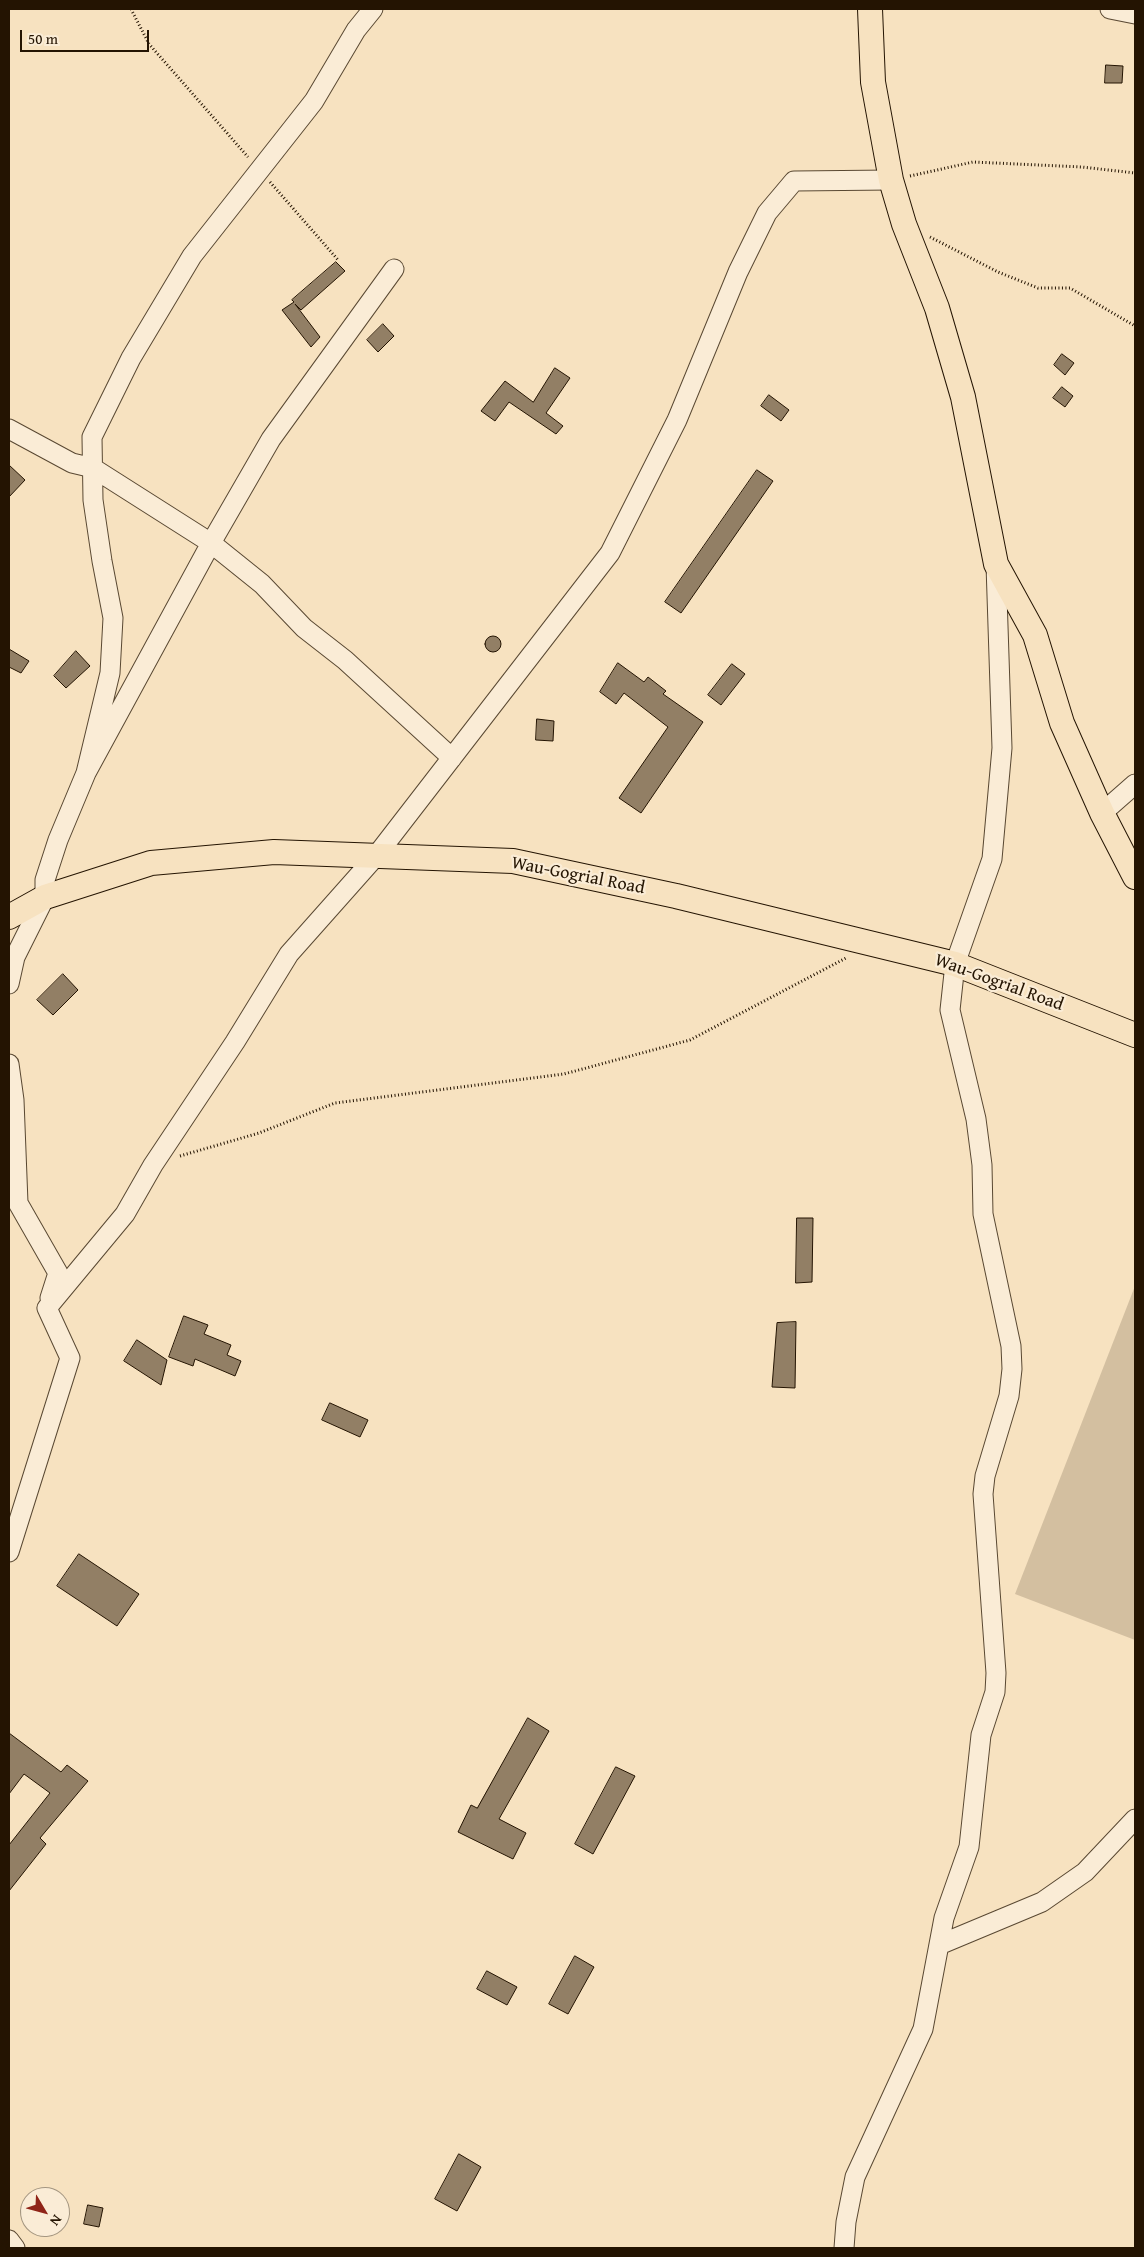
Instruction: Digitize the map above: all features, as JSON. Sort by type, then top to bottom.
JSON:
[{"type":"main road","points":[[870,9],[873,82],[891,180],[904,224],[938,308],[962,397],[996,564],[1035,635],[1062,723],[1102,813],[1135,877]]},
{"type":"main road","name":"Wau-Gogrial Road","points":[[9,917],[45,897],[150,863],[274,852],[513,861],[676,896],[955,964],[1135,1035]]},
{"type":"street","points":[[86,773],[110,673],[113,618],[94,508],[92,437],[131,358],[192,256],[261,172],[314,102],[356,30],[373,9]]},
{"type":"street","points":[[1110,9],[1135,14]]},
{"type":"street","points":[[47,1308],[125,1214],[153,1164],[235,1042],[289,954],[376,856],[610,553],[677,420],[738,272],[766,213],[794,180],[891,180]]},
{"type":"street","points":[[9,984],[15,957],[45,897],[45,880],[58,840],[86,773],[211,543],[272,439],[394,269]]},
{"type":"street","points":[[9,429],[72,463],[93,468],[132,491],[211,543],[262,584],[304,628],[345,660],[452,758]]},
{"type":"street","points":[[844,2248],[846,2222],[855,2177],[869,2141],[920,2038],[926,2019],[939,1945],[953,1888],[970,1847],[982,1735],[995,1692],[994,1624],[983,1494],[985,1476],[1008,1396],[1012,1369],[1011,1346],[982,1214],[982,1165],[976,1119],[950,1010],[955,964],[992,859],[1002,748],[996,564]]},
{"type":"street","points":[[1102,813],[1135,784]]},
{"type":"street","points":[[9,1064],[14,1100],[18,1203],[58,1273],[47,1308],[70,1358],[9,1552]]},
{"type":"street","points":[[939,1945],[1042,1902],[1085,1872],[1135,1819]]},
{"type":"street","points":[[9,2240],[15,2248]]},
{"type":"path","points":[[132,9],[149,44],[339,261]]},
{"type":"path","points":[[891,180],[973,162],[1082,167],[1135,173]]},
{"type":"path","points":[[904,224],[998,272],[1038,288],[1070,288],[1135,326]]},
{"type":"path","points":[[153,1164],[259,1133],[334,1103],[564,1074],[690,1040],[873,943]]},
{"type":"shaded area","points":[[1135,1286],[1135,1640],[1015,1594]]},
{"type":"building","points":[[1106,65],[1123,66],[1122,83],[1105,83]]},
{"type":"building","points":[[336,262],[345,271],[301,310],[295,304],[320,337],[311,347],[282,310],[294,302],[292,300]]},
{"type":"building","points":[[383,324],[394,336],[378,352],[367,340]]},
{"type":"building","points":[[1062,354],[1074,363],[1065,375],[1054,365]]},
{"type":"building","points":[[555,368],[570,378],[546,413],[563,426],[556,434],[509,402],[495,421],[481,411],[505,381],[533,402]]},
{"type":"building","points":[[1062,387],[1073,396],[1065,407],[1053,398]]},
{"type":"building","points":[[769,395],[789,410],[781,421],[761,406]]},
{"type":"building","points":[[9,465],[25,480],[9,497]]},
{"type":"building","points":[[757,470],[773,481],[681,613],[665,602]]},
{"type":"building","points":[[493,636],[499,638],[501,644],[499,650],[493,652],[487,650],[485,644],[487,638]]},
{"type":"building","points":[[9,649],[29,661],[21,673],[9,667]]},
{"type":"building","points":[[76,651],[90,666],[66,688],[54,676]]},
{"type":"building","points":[[618,663],[644,682],[648,677],[666,691],[663,694],[703,722],[641,813],[619,798],[668,727],[624,693],[616,704],[600,692]]},
{"type":"building","points":[[732,664],[745,674],[721,705],[708,695]]},
{"type":"building","points":[[537,719],[554,721],[553,741],[536,740]]},
{"type":"building","points":[[63,974],[78,990],[53,1015],[37,1000]]},
{"type":"building","points":[[797,1218],[813,1218],[812,1282],[796,1283]]},
{"type":"building","points":[[184,1316],[208,1325],[204,1334],[231,1345],[227,1355],[241,1361],[235,1376],[195,1359],[193,1366],[169,1357]]},
{"type":"building","points":[[796,1322],[795,1388],[772,1387],[777,1323]]},
{"type":"building","points":[[137,1340],[167,1360],[161,1385],[124,1361]]},
{"type":"building","points":[[330,1403],[368,1420],[360,1437],[322,1420]]},
{"type":"building","points":[[79,1554],[139,1594],[117,1626],[57,1586]]},
{"type":"building","points":[[528,1718],[549,1731],[499,1819],[526,1833],[513,1859],[458,1832],[471,1805],[477,1808]]},
{"type":"building","points":[[9,1733],[61,1772],[67,1765],[88,1781],[40,1838],[46,1844],[9,1891],[9,1845],[50,1793],[24,1774],[9,1794]]},
{"type":"building","points":[[616,1767],[635,1776],[593,1854],[575,1844]]},
{"type":"building","points":[[575,1956],[594,1967],[568,2014],[549,2004]]},
{"type":"building","points":[[487,1971],[517,1987],[507,2005],[477,1989]]},
{"type":"building","points":[[459,2154],[481,2167],[457,2211],[435,2199]]},
{"type":"building","points":[[88,2205],[103,2208],[99,2227],[84,2224]]}]
